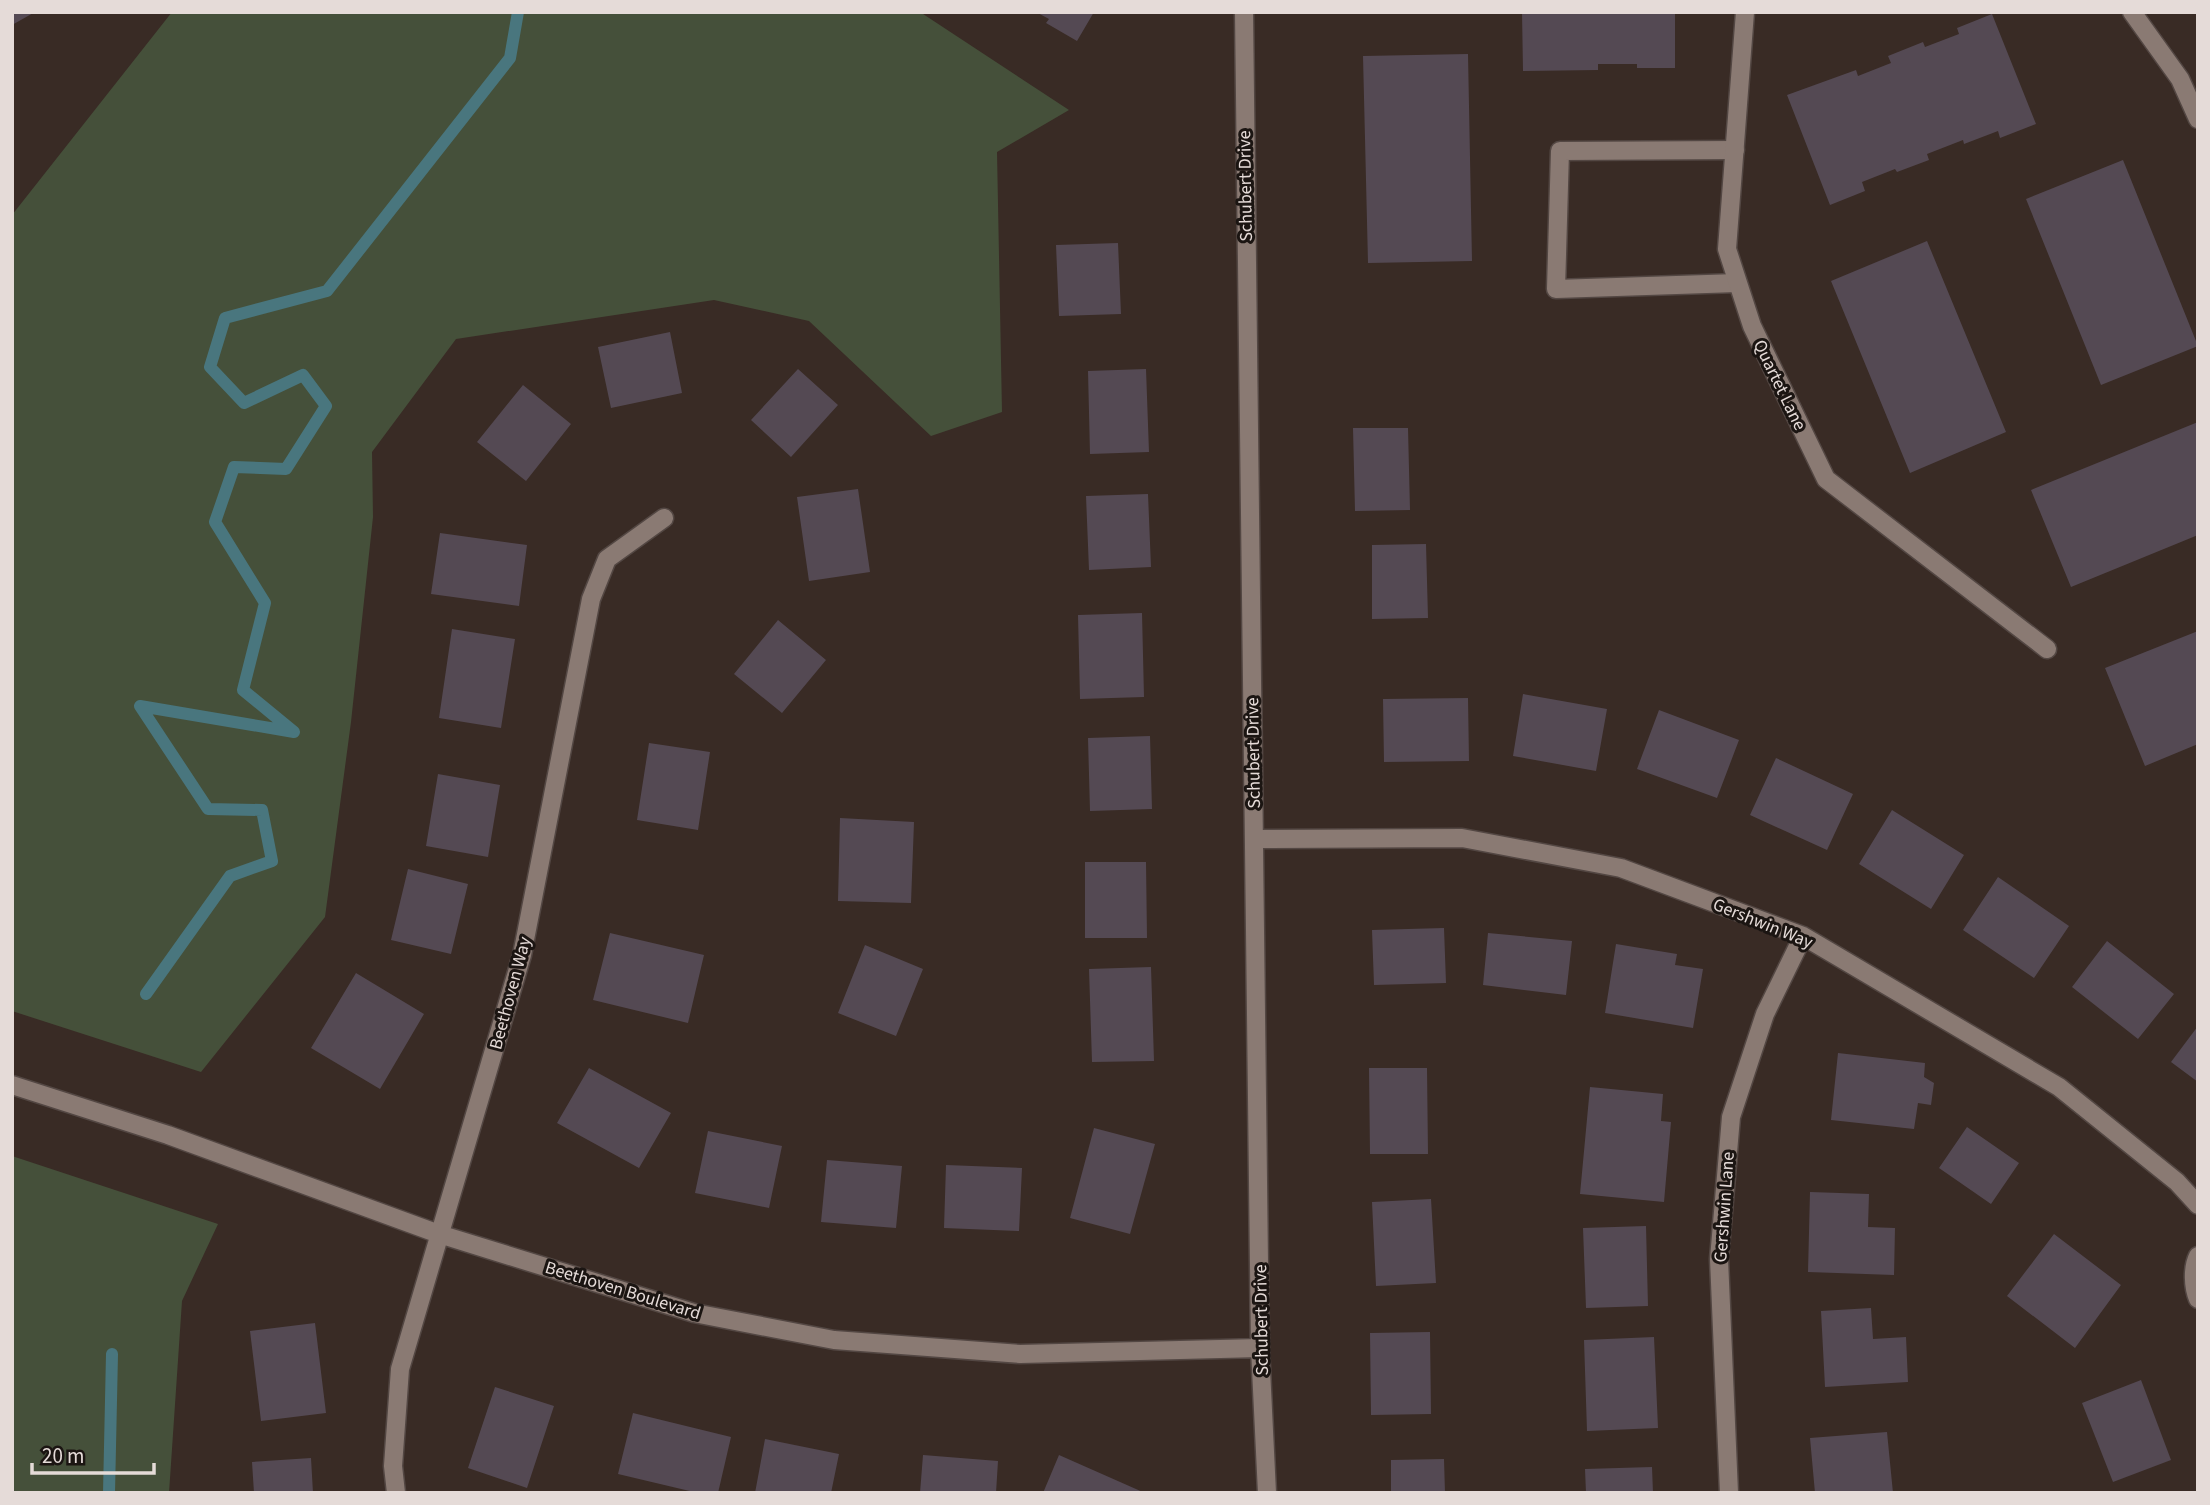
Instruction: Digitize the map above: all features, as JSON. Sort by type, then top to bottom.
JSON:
[{"type":"street","name":"Schubert Drive","points":[[1244,12],[1260,1348],[1267,1493]]},
{"type":"street","name":"Quartet Lane","points":[[1745,12],[1727,249],[1752,326],[1826,479],[2048,649]]},
{"type":"street","points":[[2132,12],[2180,79],[2198,119]]},
{"type":"street","points":[[1734,150],[1560,151],[1556,289],[1737,284]]},
{"type":"street","name":"Beethoven Way","points":[[396,1493],[393,1465],[400,1369],[522,955],[591,599],[607,559],[664,519]]},
{"type":"street","name":"Gershwin Way","points":[[1254,839],[1462,838],[1621,868],[1803,936],[2059,1087],[2176,1182],[2198,1205]]},
{"type":"street","name":"Gershwin Lane","points":[[1729,1493],[1719,1259],[1731,1117],[1765,1014],[1803,936]]},
{"type":"street","name":"Beethoven Boulevard","points":[[12,1084],[168,1135],[439,1234],[694,1313],[834,1340],[1020,1354],[1260,1348]]},
{"type":"street","points":[[2198,1256],[2195,1261],[2195,1292],[2198,1299]]},
{"type":"green space","points":[[172,12],[920,12],[1069,110],[997,152],[1002,412],[931,436],[809,321],[714,300],[456,339],[372,452],[373,517],[351,722],[325,917],[201,1072],[12,1011],[12,215]]},
{"type":"green space","points":[[12,1156],[218,1224],[182,1301],[169,1493],[12,1493]]},
{"type":"building","points":[[12,12],[35,12],[12,25]]},
{"type":"building","points":[[1036,12],[1094,12],[1077,41],[1046,23],[1049,19]]},
{"type":"building","points":[[1522,12],[1675,12],[1675,68],[1598,64],[1598,70],[1523,71]]},
{"type":"building","points":[[1992,14],[2036,124],[2000,138],[1998,131],[1964,144],[1963,140],[1927,154],[1929,160],[1862,182],[1865,191],[1830,205],[1787,95],[1856,70],[1858,76],[1891,63],[1888,56],[1923,42],[1925,47],[1959,34],[1957,28]]},
{"type":"building","points":[[1468,54],[1472,261],[1368,263],[1363,56]]},
{"type":"building","points":[[2123,160],[2198,346],[2101,385],[2026,199]]},
{"type":"building","points":[[1927,241],[2006,432],[1910,473],[1831,281]]},
{"type":"building","points":[[1118,243],[1121,314],[1059,316],[1056,245]]},
{"type":"building","points":[[670,332],[682,393],[611,408],[598,347]]},
{"type":"building","points":[[798,369],[838,405],[791,457],[751,420]]},
{"type":"building","points":[[1146,369],[1149,452],[1090,454],[1088,371]]},
{"type":"building","points":[[523,385],[571,424],[526,481],[477,442]]},
{"type":"building","points":[[2198,422],[2198,535],[2071,587],[2031,490]]},
{"type":"building","points":[[1353,428],[1408,428],[1410,510],[1355,511]]},
{"type":"building","points":[[858,489],[870,572],[809,581],[797,497]]},
{"type":"building","points":[[1148,494],[1151,567],[1089,570],[1086,496]]},
{"type":"building","points":[[440,533],[527,545],[519,606],[431,594]]},
{"type":"building","points":[[1426,544],[1428,618],[1372,619],[1372,545]]},
{"type":"building","points":[[1142,613],[1144,697],[1080,699],[1078,615]]},
{"type":"building","points":[[778,620],[826,660],[782,713],[734,674]]},
{"type":"building","points":[[452,629],[515,639],[501,728],[439,718]]},
{"type":"building","points":[[2198,631],[2198,744],[2145,766],[2105,668]]},
{"type":"building","points":[[1523,694],[1607,709],[1596,771],[1513,756]]},
{"type":"building","points":[[1468,698],[1469,761],[1384,762],[1383,699]]},
{"type":"building","points":[[1659,710],[1739,740],[1717,798],[1637,769]]},
{"type":"building","points":[[1150,736],[1152,809],[1090,811],[1088,738]]},
{"type":"building","points":[[649,743],[710,752],[698,830],[637,820]]},
{"type":"building","points":[[1776,758],[1853,794],[1827,850],[1750,815]]},
{"type":"building","points":[[438,774],[500,785],[488,857],[426,846]]},
{"type":"building","points":[[1892,810],[1964,855],[1931,909],[1859,864]]},
{"type":"building","points":[[840,818],[914,822],[911,903],[838,901]]},
{"type":"building","points":[[1085,862],[1146,862],[1147,938],[1085,938]]},
{"type":"building","points":[[408,869],[468,884],[451,954],[391,940]]},
{"type":"building","points":[[1998,877],[2069,926],[2034,978],[1963,930]]},
{"type":"building","points":[[1444,928],[1446,983],[1374,985],[1372,930]]},
{"type":"building","points":[[610,933],[704,955],[688,1023],[593,1000]]},
{"type":"building","points":[[1488,933],[1572,941],[1566,995],[1483,985]]},
{"type":"building","points":[[2107,941],[2174,994],[2138,1039],[2072,987]]},
{"type":"building","points":[[1616,944],[1677,954],[1675,965],[1703,969],[1693,1028],[1605,1013]]},
{"type":"building","points":[[865,945],[923,969],[896,1036],[838,1013]]},
{"type":"building","points":[[1151,967],[1154,1061],[1092,1062],[1089,969]]},
{"type":"building","points":[[356,973],[424,1014],[380,1089],[311,1048]]},
{"type":"building","points":[[2198,1026],[2198,1082],[2171,1062]]},
{"type":"building","points":[[1838,1053],[1925,1063],[1924,1077],[1934,1083],[1931,1105],[1918,1103],[1914,1129],[1831,1120]]},
{"type":"building","points":[[589,1068],[671,1113],[639,1168],[557,1123]]},
{"type":"building","points":[[1369,1068],[1427,1068],[1428,1154],[1370,1154]]},
{"type":"building","points":[[1590,1087],[1663,1094],[1661,1121],[1671,1122],[1664,1202],[1580,1194]]},
{"type":"building","points":[[1967,1127],[2019,1163],[1991,1204],[1939,1168]]},
{"type":"building","points":[[1094,1128],[1155,1144],[1130,1234],[1070,1218]]},
{"type":"building","points":[[708,1131],[782,1146],[769,1208],[695,1193]]},
{"type":"building","points":[[827,1160],[902,1166],[896,1228],[821,1222]]},
{"type":"building","points":[[946,1165],[1022,1168],[1019,1231],[944,1228]]},
{"type":"building","points":[[1810,1192],[1869,1194],[1868,1227],[1895,1228],[1894,1275],[1808,1272]]},
{"type":"building","points":[[1431,1199],[1436,1283],[1376,1286],[1372,1202]]},
{"type":"building","points":[[1646,1226],[1648,1306],[1586,1308],[1583,1228]]},
{"type":"building","points":[[2054,1234],[2121,1285],[2075,1348],[2007,1296]]},
{"type":"building","points":[[1871,1308],[1873,1339],[1906,1337],[1908,1382],[1825,1387],[1821,1311]]},
{"type":"building","points":[[315,1323],[326,1413],[261,1421],[250,1331]]},
{"type":"building","points":[[1430,1332],[1431,1414],[1371,1415],[1370,1333]]},
{"type":"building","points":[[1654,1337],[1658,1428],[1587,1431],[1584,1340]]},
{"type":"building","points":[[2141,1380],[2171,1460],[2113,1482],[2082,1403]]},
{"type":"building","points":[[495,1387],[554,1406],[527,1488],[468,1468]]},
{"type":"building","points":[[633,1413],[731,1437],[718,1493],[698,1493],[618,1474]]},
{"type":"building","points":[[1887,1432],[1893,1493],[1815,1493],[1810,1438]]},
{"type":"building","points":[[765,1439],[839,1454],[831,1493],[755,1493]]},
{"type":"building","points":[[923,1455],[998,1461],[996,1493],[920,1493]]},
{"type":"building","points":[[1059,1455],[1145,1493],[1043,1493]]},
{"type":"building","points":[[311,1458],[313,1493],[254,1493],[252,1462]]},
{"type":"building","points":[[1444,1459],[1445,1493],[1391,1493],[1391,1460]]},
{"type":"building","points":[[1652,1467],[1653,1493],[1586,1493],[1585,1469]]},
{"type":"waterway","points":[[146,994],[230,876],[272,861],[262,810],[208,809],[140,706],[294,732],[243,690],[265,603],[215,522],[234,467],[286,469],[326,406],[303,375],[244,403],[210,367],[225,318],[327,291],[510,58],[518,12]]},
{"type":"waterway","points":[[109,1493],[112,1354]]}]
